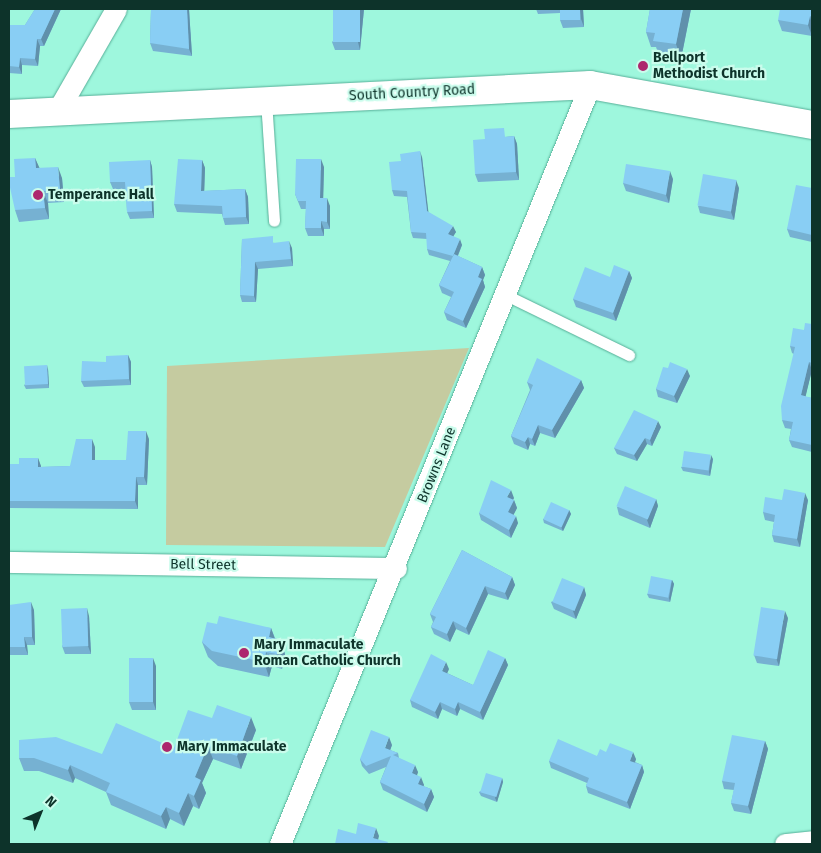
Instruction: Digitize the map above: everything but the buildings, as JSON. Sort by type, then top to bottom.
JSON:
[{"type":"main road","name":"South Country Road","points":[[9,114],[58,110],[590,85],[812,125]]},
{"type":"street","points":[[58,110],[116,9]]},
{"type":"street","name":"Browns Lane","points":[[280,844],[396,568],[590,85]]},
{"type":"street","name":"Bell Street","points":[[9,562],[396,568]]},
{"type":"street","points":[[785,844],[812,841]]},
{"type":"lane","points":[[266,100],[274,220]]},
{"type":"lane","points":[[506,295],[629,354]]},
{"type":"green space","points":[[469,348],[385,547],[166,545],[167,366]]},
{"type":"place","name":"Bellport Methodist Church","points":[[643,66]]},
{"type":"place","name":"Temperance Hall","points":[[38,195]]},
{"type":"place","name":"Mary Immaculate Roman Catholic Church","points":[[244,653]]},
{"type":"place","name":"Mary Immaculate","points":[[167,747]]}]
